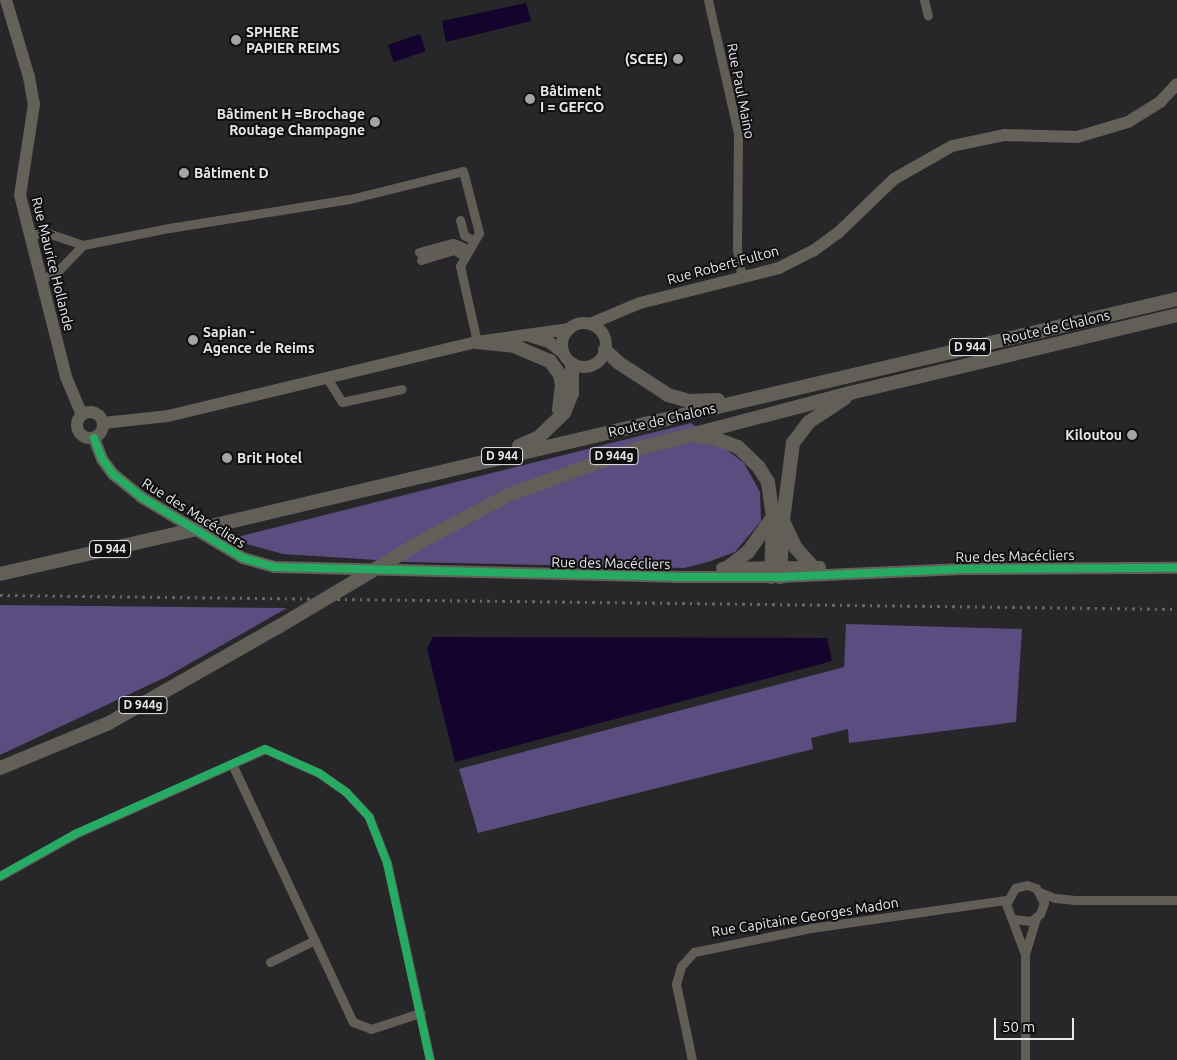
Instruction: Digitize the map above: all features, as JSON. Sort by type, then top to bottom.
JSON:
[{"type":"main road","name":"Route de Chalons","points":[[0,574],[1177,299]]},
{"type":"main road","name":"Route de Chalons","points":[[0,768],[107,724],[278,627],[422,541],[508,495],[583,466],[688,435],[854,392],[1177,315]]},
{"type":"main road","points":[[477,342],[514,346],[550,361],[560,375],[562,385],[559,408],[552,427]]},
{"type":"main road","points":[[605,345],[619,363],[668,395],[689,401],[764,396]]},
{"type":"main road","points":[[383,484],[519,446],[539,437],[552,427],[570,400],[572,364]]},
{"type":"main road","points":[[776,571],[778,519],[793,443],[809,422],[854,392]]},
{"type":"main road","points":[[688,435],[729,442],[746,454],[768,482],[778,519],[795,547],[813,567]]},
{"type":"main road","points":[[728,567],[748,552],[778,519]]},
{"type":"street","name":"Rue Maurice Hollande","points":[[6,0],[29,77],[34,104],[20,195],[66,377],[82,415]]},
{"type":"street","name":"Rue Paul Maino","points":[[708,0],[738,133],[737,250],[742,278]]},
{"type":"street","points":[[924,0],[928,16]]},
{"type":"street","name":"Rue Robert Fulton","points":[[590,324],[615,316],[640,303],[780,268],[813,251],[840,232],[894,179],[952,146],[1004,135],[1077,137],[1128,122],[1161,101],[1177,84]]},
{"type":"street","points":[[29,236],[45,232],[83,245],[169,228],[350,199],[463,171],[479,233],[469,248],[461,279],[477,342]]},
{"type":"street","points":[[460,220],[469,248]]},
{"type":"street","points":[[420,256],[453,243],[469,248]]},
{"type":"street","points":[[41,279],[56,273],[83,245]]},
{"type":"street","points":[[520,334],[549,342],[563,353],[572,364],[592,366],[599,361],[615,316]]},
{"type":"street","points":[[103,423],[168,416],[477,342],[520,334],[569,329],[579,324],[590,324],[600,330],[605,345]]},
{"type":"street","points":[[563,353],[562,340],[569,329]]},
{"type":"street","points":[[327,378],[342,402],[402,389]]},
{"type":"street","points":[[96,413],[103,423],[102,430],[94,438],[83,436],[77,428],[82,415],[96,413]]},
{"type":"street","name":"Rue des Macécliers","points":[[94,438],[102,459],[113,474],[141,497],[206,538],[243,558],[266,565],[297,569],[675,577],[813,567],[962,569]]},
{"type":"street","name":"Rue des Macécliers","points":[[675,577],[728,567],[776,571],[1177,568]]},
{"type":"street","points":[[0,876],[75,834],[265,749],[319,773],[346,792],[369,817],[387,863],[430,1060]]},
{"type":"street","points":[[232,764],[353,1022],[371,1029],[420,1013]]},
{"type":"street","points":[[1025,954],[1014,919],[1007,910],[1006,900],[1010,892],[1020,885],[1032,886],[1039,892],[1055,898],[1075,900],[1177,900]]},
{"type":"street","points":[[1025,1060],[1025,954],[1036,918],[1044,903],[1039,892]]},
{"type":"street","name":"Rue Capitaine Georges Madon","points":[[692,1060],[676,984],[681,966],[694,952],[811,928],[1006,900]]},
{"type":"street","points":[[1014,919],[1025,922],[1036,918]]},
{"type":"street","points":[[270,962],[315,940]]},
{"type":"shaded area","points":[[526,3],[531,21],[446,42],[442,21]]},
{"type":"shaded area","points":[[420,34],[426,51],[394,62],[388,45]]},
{"type":"shaded area","points":[[691,423],[744,463],[760,492],[761,521],[735,552],[708,562],[684,568],[407,562],[283,554],[229,539]]},
{"type":"shaded area","points":[[0,605],[287,608],[166,677],[0,755]]},
{"type":"shaded area","points":[[846,624],[1022,629],[1016,722],[849,743],[848,729],[811,738],[813,749],[478,833],[459,769],[844,667]]},
{"type":"shaded area","points":[[433,637],[827,638],[832,661],[455,762],[427,648]]},
{"type":"railway","points":[[0,595],[1177,609]]},
{"type":"cycle path","points":[[94,438],[102,459],[113,474],[141,497],[243,558],[274,567],[675,577],[780,577],[962,569],[1177,568]]},
{"type":"cycle path","points":[[0,876],[75,834],[265,749],[319,773],[346,792],[369,817],[387,863],[430,1060]]},
{"type":"place","name":"SPHERE PAPIER REIMS","points":[[236,40]]},
{"type":"place","name":"(SCEE)","points":[[678,59]]},
{"type":"place","name":"Bâtiment I = GEFCO","points":[[530,99]]},
{"type":"place","name":"Bâtiment H =Brochage Routage Champagne","points":[[375,122]]},
{"type":"place","name":"Bâtiment D","points":[[184,173]]},
{"type":"place","name":"Sapian - Agence de Reims","points":[[193,340]]},
{"type":"place","name":"Kiloutou","points":[[1132,435]]},
{"type":"place","name":"Brit Hotel","points":[[227,458]]}]
